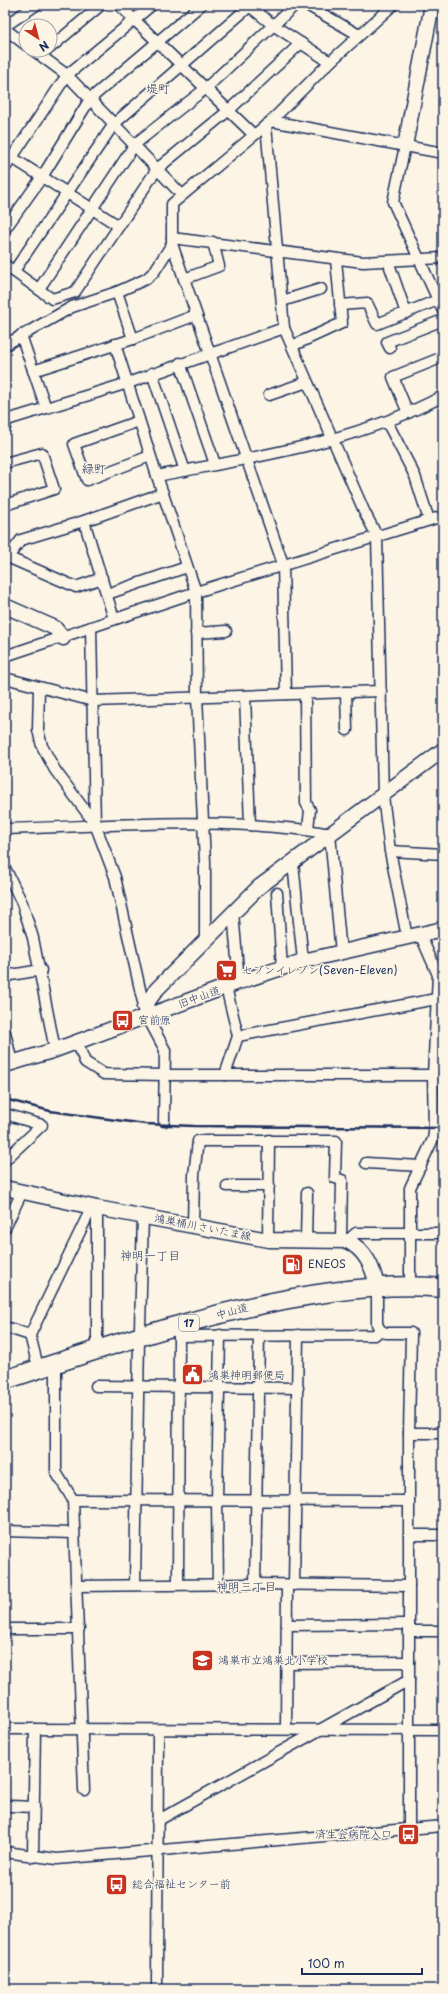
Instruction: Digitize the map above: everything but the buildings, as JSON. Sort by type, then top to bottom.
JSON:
[{"type":"highway","name":"中山道","points":[[5,1380],[140,1333],[270,1292],[410,1276],[443,1277]]},
{"type":"highway","name":"中山道","points":[[5,1368],[97,1341],[140,1333],[179,1331],[236,1309],[376,1281],[411,1286],[443,1288]]},
{"type":"main road","points":[[405,146],[432,5]]},
{"type":"main road","points":[[5,606],[55,628],[63,638]]},
{"type":"main road","points":[[144,1012],[157,989],[259,887],[442,752]]},
{"type":"main road","name":"旧中山道","points":[[8,1064],[77,1042],[144,1012],[226,987],[303,961],[413,935],[443,930]]},
{"type":"main road","name":"鴻巣桶川さいたま線","points":[[5,1188],[97,1208],[268,1240],[344,1241]]},
{"type":"main road","points":[[344,1241],[356,1247],[366,1256],[376,1281]]},
{"type":"street","points":[[5,26],[36,5]]},
{"type":"street","points":[[58,39],[101,5]]},
{"type":"street","points":[[119,5],[254,135]]},
{"type":"street","points":[[5,168],[11,156],[67,75],[152,5]]},
{"type":"street","points":[[5,228],[42,177],[90,99],[201,5]]},
{"type":"street","points":[[14,271],[114,124],[250,5],[273,25],[330,62]]},
{"type":"street","points":[[39,289],[135,144],[206,89],[294,5]]},
{"type":"street","points":[[308,5],[359,36]]},
{"type":"street","points":[[286,694],[283,564],[209,353],[172,241],[172,204],[182,194],[269,123],[330,62],[393,5]]},
{"type":"street","points":[[5,30],[18,39]]},
{"type":"street","points":[[5,265],[52,299],[75,292],[157,168],[228,111],[301,43]]},
{"type":"street","points":[[50,58],[182,194]]},
{"type":"street","points":[[269,123],[443,153]]},
{"type":"street","points":[[269,123],[277,251],[284,328],[332,440],[377,536],[382,796],[390,851],[413,935],[440,975],[436,999],[433,1075],[433,1139],[410,1188],[410,1276]]},
{"type":"street","points":[[405,146],[393,202],[421,260],[443,311]]},
{"type":"street","points":[[11,156],[119,226]]},
{"type":"street","points":[[172,241],[213,242],[336,260],[363,262],[443,258]]},
{"type":"street","points":[[5,345],[72,307],[117,292],[146,279],[154,272],[172,241]]},
{"type":"street","points":[[184,279],[219,266],[213,242]]},
{"type":"street","points":[[292,346],[342,323],[336,260]]},
{"type":"street","points":[[388,261],[406,313]]},
{"type":"street","points":[[282,300],[321,289]]},
{"type":"street","points":[[117,292],[133,339]]},
{"type":"street","points":[[340,304],[367,303],[377,324],[438,300]]},
{"type":"street","points":[[33,371],[133,339],[196,315]]},
{"type":"street","points":[[390,348],[387,342],[443,320]]},
{"type":"street","points":[[6,423],[46,408],[128,382],[284,328]]},
{"type":"street","points":[[21,335],[46,408]]},
{"type":"street","points":[[116,344],[150,456],[196,592],[197,697],[205,862],[206,940]]},
{"type":"street","points":[[408,413],[394,377],[443,357]]},
{"type":"street","points":[[180,363],[215,464]]},
{"type":"street","points":[[152,373],[185,470]]},
{"type":"street","points":[[269,395],[308,382]]},
{"type":"street","points":[[157,476],[332,440],[387,422],[443,396]]},
{"type":"street","points":[[139,421],[74,444],[87,480],[150,456]]},
{"type":"street","points":[[387,422],[415,476],[429,520]]},
{"type":"street","points":[[5,463],[42,453],[54,489],[5,505]]},
{"type":"street","points":[[102,578],[76,587],[7,556],[21,540],[84,521],[163,493]]},
{"type":"street","points":[[5,656],[283,564],[443,516]]},
{"type":"street","points":[[84,521],[114,619]]},
{"type":"street","points":[[107,594],[187,567]]},
{"type":"street","points":[[91,627],[95,824]]},
{"type":"street","points":[[196,632],[226,631]]},
{"type":"street","points":[[5,678],[93,701],[381,691]]},
{"type":"street","points":[[39,688],[38,730],[42,746],[55,770],[95,824],[115,877],[144,1012],[166,1050],[164,1121]]},
{"type":"street","points":[[346,692],[347,730]]},
{"type":"street","points":[[304,694],[306,803],[310,810],[308,829]]},
{"type":"street","points":[[245,696],[250,825]]},
{"type":"street","points":[[5,829],[95,824],[202,822],[308,829],[330,834],[341,953]]},
{"type":"street","points":[[390,851],[443,854]]},
{"type":"street","points":[[293,863],[303,961]]},
{"type":"street","points":[[5,868],[22,903],[41,970],[55,1050]]},
{"type":"street","points":[[277,893],[282,968]]},
{"type":"street","points":[[233,912],[240,982]]},
{"type":"street","points":[[5,976],[41,970]]},
{"type":"street","points":[[225,1075],[238,1036],[226,987]]},
{"type":"street","points":[[238,1036],[436,999]]},
{"type":"street","points":[[5,1032],[8,1064]]},
{"type":"street","points":[[77,1042],[85,1062],[104,1074],[433,1075]]},
{"type":"street","points":[[5,1114],[42,1124],[5,1160]]},
{"type":"street","points":[[268,1240],[269,1140]]},
{"type":"street","points":[[193,1225],[194,1175],[198,1141],[336,1141],[334,1178],[342,1180],[344,1241]]},
{"type":"street","points":[[366,1163],[421,1166]]},
{"type":"street","points":[[227,1186],[268,1186]]},
{"type":"street","points":[[5,1228],[22,1192]]},
{"type":"street","points":[[306,1240],[307,1193]]},
{"type":"street","points":[[36,1359],[30,1335],[88,1215],[97,1208]]},
{"type":"street","points":[[97,1208],[97,1341]]},
{"type":"street","points":[[135,1585],[138,1386],[143,1216]]},
{"type":"street","points":[[344,1241],[356,1233],[443,1233]]},
{"type":"street","points":[[376,1281],[377,1324],[380,1330],[386,1333],[411,1333],[409,1434],[409,1829]]},
{"type":"street","points":[[5,1327],[30,1335]]},
{"type":"street","points":[[178,1584],[179,1331],[220,1335],[375,1335],[380,1330]]},
{"type":"street","points":[[218,1584],[217,1500],[220,1335]]},
{"type":"street","points":[[255,1584],[259,1335]]},
{"type":"street","points":[[286,1729],[287,1625],[296,1500],[298,1335]]},
{"type":"street","points":[[56,1363],[56,1472],[74,1500],[84,1790]]},
{"type":"street","points":[[96,1386],[219,1386],[298,1388]]},
{"type":"street","points":[[409,1434],[443,1433]]},
{"type":"street","points":[[74,1500],[409,1501]]},
{"type":"street","points":[[5,1531],[74,1532]]},
{"type":"street","points":[[409,1535],[443,1535]]},
{"type":"street","points":[[77,1586],[178,1584],[409,1586]]},
{"type":"street","points":[[287,1625],[409,1627],[443,1631]]},
{"type":"street","points":[[5,1629],[79,1629]]},
{"type":"street","points":[[287,1662],[409,1662]]},
{"type":"street","points":[[157,1822],[409,1680]]},
{"type":"street","points":[[5,1729],[443,1730]]},
{"type":"street","points":[[33,1857],[35,1729]]},
{"type":"street","points":[[157,1989],[156,1851],[158,1730]]},
{"type":"street","points":[[10,1806],[34,1807]]},
{"type":"street","points":[[5,1852],[33,1857],[58,1859],[443,1826]]},
{"type":"railway","points":[[5,1099],[50,1111],[145,1124],[194,1126],[443,1128]]},
{"type":"place","name":"セブンイレブン(Seven-Eleven)","points":[[227,970]]},
{"type":"place","name":"宮前原","points":[[122,1020]]},
{"type":"place","name":"ENEOS","points":[[293,1264]]},
{"type":"place","name":"鴻巣神明郵便局","points":[[193,1375]]},
{"type":"place","name":"鴻巣市立鴻巣北小学校","points":[[203,1660]]},
{"type":"place","name":"済生会病院入口","points":[[408,1834]]},
{"type":"place","name":"総合福祉センター前","points":[[116,1884]]},
{"type":"district","name":"堤町","points":[[158,89]]},
{"type":"district","name":"緑町","points":[[94,469]]},
{"type":"district","name":"神明一丁目","points":[[150,1256]]},
{"type":"district","name":"神明三丁目","points":[[246,1587]]}]
